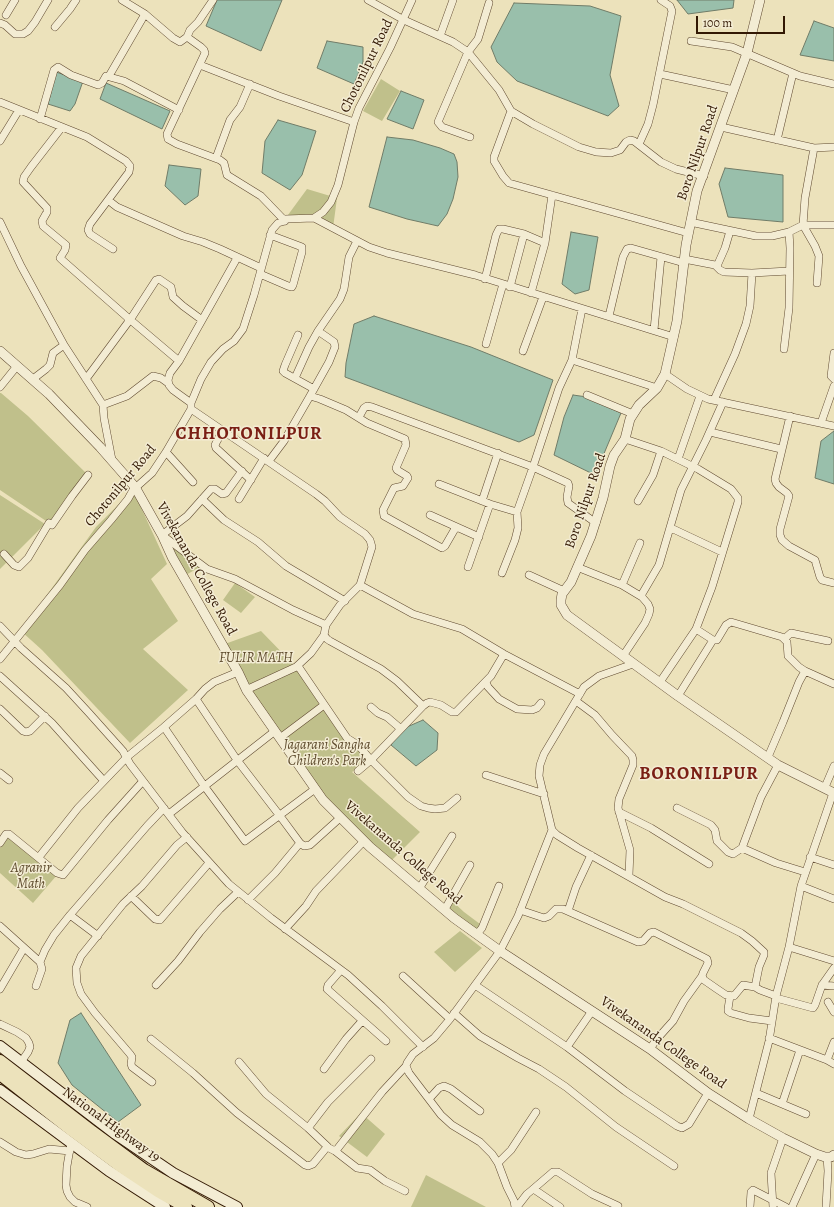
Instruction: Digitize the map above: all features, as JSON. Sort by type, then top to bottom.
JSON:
[{"type":"highway","name":"National Highway 19","points":[[0,1061],[90,1131],[144,1170],[208,1207]]},
{"type":"highway","points":[[0,1074],[119,1165],[158,1191],[186,1207]]},
{"type":"main road","points":[[0,1046],[114,1133],[173,1173],[237,1207]]},
{"type":"main road","points":[[0,1090],[70,1147],[165,1207]]},
{"type":"street","points":[[15,0],[3,13],[2,23],[15,34],[22,34],[28,31],[48,0]]},
{"type":"street","points":[[54,27],[76,0]]},
{"type":"street","points":[[122,0],[146,14],[178,41],[187,37],[190,30],[205,13],[212,0]]},
{"type":"street","points":[[368,0],[404,20],[453,42],[468,52],[491,80],[511,111],[579,147],[596,152],[611,153],[620,150],[626,142],[630,140],[639,144],[661,162],[704,176]]},
{"type":"street","name":"Chotonilpur Road","points":[[314,218],[323,212],[331,202],[338,185],[359,108],[404,20],[412,0]]},
{"type":"street","points":[[440,36],[453,0]]},
{"type":"street","points":[[639,144],[648,124],[660,74],[672,12],[670,6],[661,0]]},
{"type":"street","name":"Boro Nilpur Road","points":[[564,591],[571,582],[596,523],[610,466],[625,438],[633,414],[639,405],[657,388],[665,374],[677,321],[688,233],[697,190],[704,176],[747,53],[760,0]]},
{"type":"street","points":[[470,137],[442,127],[438,122],[468,52],[478,39],[489,3]]},
{"type":"street","points":[[40,119],[56,68],[58,67],[71,75],[98,85],[102,83],[105,77],[109,76],[146,14]]},
{"type":"street","points":[[187,37],[204,50],[205,53],[167,134],[168,139],[177,144],[216,158],[224,163],[227,175],[261,196],[285,221]]},
{"type":"street","points":[[691,41],[732,47],[794,73],[834,84]]},
{"type":"street","points":[[200,65],[354,122]]},
{"type":"street","points":[[777,140],[794,73]]},
{"type":"street","points":[[660,74],[734,90]]},
{"type":"street","points":[[109,76],[135,86],[179,110]]},
{"type":"street","points":[[216,158],[230,120],[240,107],[250,84]]},
{"type":"street","points":[[0,102],[87,137],[126,161],[130,166],[129,172],[90,224],[88,230],[90,234],[113,249]]},
{"type":"street","points":[[0,141],[19,110]]},
{"type":"street","points":[[511,111],[495,151],[494,161],[506,181],[552,196],[688,233]]},
{"type":"street","points":[[62,127],[31,166],[24,177],[23,182],[47,208],[47,212],[42,221],[43,226],[66,245],[60,258],[61,259],[129,319],[179,360]]},
{"type":"street","points":[[721,127],[814,148],[834,147]]},
{"type":"street","points":[[814,148],[802,225],[815,246],[818,256],[817,283]]},
{"type":"street","points":[[532,294],[545,242],[552,196]]},
{"type":"street","points":[[108,200],[122,210],[183,236],[220,248],[292,287],[294,285],[302,247],[270,235],[278,223],[285,221],[285,219],[314,218],[357,241],[387,253],[485,279],[674,337]]},
{"type":"street","points":[[690,222],[756,236],[772,236],[789,232],[802,225],[834,225]]},
{"type":"street","points":[[1,226],[64,345],[103,405],[104,418],[113,462]]},
{"type":"street","points":[[485,279],[496,235],[499,229],[524,234],[545,242]]},
{"type":"street","points":[[717,266],[725,248],[730,231]]},
{"type":"street","points":[[784,349],[788,323],[789,232]]},
{"type":"street","points":[[486,344],[524,234]]},
{"type":"street","name":"Chotonilpur Road","points":[[0,659],[52,596],[85,550],[111,520],[135,488],[152,473],[166,452],[191,406],[201,379],[211,362],[223,349],[234,341],[242,329],[254,295],[270,235]]},
{"type":"street","points":[[294,378],[318,331],[340,299],[344,288],[349,257],[357,241]]},
{"type":"street","points":[[609,316],[622,257],[627,249],[631,248],[661,257],[713,264],[724,272],[752,273],[789,271]]},
{"type":"street","points":[[654,330],[661,257]]},
{"type":"street","points":[[168,383],[170,373],[179,360],[237,258]]},
{"type":"street","points":[[714,400],[735,354],[746,324],[750,306],[752,273]]},
{"type":"street","points":[[86,378],[128,323],[129,319],[156,280],[159,279],[171,287],[173,297],[202,320]]},
{"type":"street","points":[[523,351],[543,297]]},
{"type":"street","points":[[502,573],[518,528],[517,512],[559,388],[572,360],[582,309]]},
{"type":"street","points":[[240,499],[266,460],[284,441],[329,362],[335,345],[332,340],[318,331]]},
{"type":"street","points":[[298,335],[284,368],[285,373],[294,378],[312,393],[359,417],[367,423],[401,436],[406,442],[396,468],[408,478],[403,486],[394,488],[383,510],[384,516],[442,548],[445,546],[456,527]]},
{"type":"street","points":[[33,380],[46,370],[50,365],[53,353],[64,345]]},
{"type":"street","name":"Vivekananda College Road","points":[[0,351],[33,380],[91,438],[135,488],[162,535],[172,557],[238,672],[246,690],[323,800],[340,818],[364,841],[419,888],[500,951],[650,1049],[708,1093],[749,1119],[782,1138],[816,1154],[831,1156]]},
{"type":"street","points":[[834,353],[832,372],[834,379]]},
{"type":"street","points":[[572,360],[657,388]]},
{"type":"street","points":[[0,387],[16,366]]},
{"type":"street","points":[[665,374],[700,396],[834,426]]},
{"type":"street","points":[[103,405],[127,396],[153,376],[161,378],[191,406],[222,430],[316,494],[340,517],[365,534],[370,540],[372,547],[360,585],[326,624],[324,635],[311,653],[298,666],[246,690]]},
{"type":"street","points":[[821,423],[834,386]]},
{"type":"street","points":[[586,396],[633,414]]},
{"type":"street","points":[[678,459],[700,396]]},
{"type":"street","points":[[642,597],[642,594],[659,565],[681,490],[723,402]]},
{"type":"street","points":[[359,417],[364,408],[367,406],[372,406],[533,467],[568,483],[570,486],[567,497],[568,503],[596,523]]},
{"type":"street","points":[[790,416],[775,479],[779,487],[787,493],[789,500],[780,529],[780,535],[782,540],[789,546],[815,560],[822,580],[834,583]]},
{"type":"street","points":[[222,430],[216,440],[216,448],[252,480]]},
{"type":"street","points":[[710,432],[781,449]]},
{"type":"street","points":[[625,438],[661,451],[698,468],[731,489],[738,498],[707,603],[696,629],[660,682]]},
{"type":"street","points":[[638,501],[653,475],[661,451]]},
{"type":"street","points":[[166,452],[193,482]]},
{"type":"street","points":[[482,501],[498,453]]},
{"type":"street","points":[[242,471],[226,493],[222,494],[216,489],[211,489],[184,518],[162,535],[207,569],[235,579],[293,610],[326,624]]},
{"type":"street","points":[[4,554],[14,565],[19,567],[28,558],[51,524],[88,475]]},
{"type":"street","points":[[439,484],[490,504],[517,512]]},
{"type":"street","points":[[202,500],[224,520],[258,542],[286,566],[345,601]]},
{"type":"street","points":[[468,567],[490,504]]},
{"type":"street","points":[[430,515],[479,537]]},
{"type":"street","points":[[671,528],[722,552]]},
{"type":"street","points":[[622,585],[640,543]]},
{"type":"street","points":[[577,567],[622,585],[642,597],[648,604],[650,608],[645,624],[623,656]]},
{"type":"street","points":[[530,575],[564,591],[562,594],[562,605],[567,614],[633,664],[778,765],[825,787],[834,793],[810,857],[801,886],[789,947],[776,997],[769,1038],[749,1119]]},
{"type":"street","points":[[360,585],[413,614],[462,629],[504,654],[580,694]]},
{"type":"street","points":[[678,696],[713,640],[717,640],[726,625],[731,622],[784,639],[787,642],[788,656],[805,671],[834,684]]},
{"type":"street","points":[[0,626],[78,701],[123,751],[130,764],[187,837],[209,863],[238,892],[341,970],[382,1006],[423,1047]]},
{"type":"street","points":[[696,629],[713,640]]},
{"type":"street","points":[[784,639],[791,633],[828,642]]},
{"type":"street","points":[[324,635],[327,639],[381,669],[397,681],[423,706]]},
{"type":"street","points":[[358,771],[407,725],[427,703],[430,702],[441,705],[452,712],[456,712],[491,676],[504,654]]},
{"type":"street","points":[[633,664],[599,676],[584,687],[542,760],[539,771],[552,830],[557,835],[669,899],[683,904],[741,933],[762,949],[764,955],[759,967],[755,987]]},
{"type":"street","points":[[298,666],[347,738],[358,745],[408,797],[421,806],[428,808],[445,808],[457,798]]},
{"type":"street","points":[[768,757],[805,671]]},
{"type":"street","points":[[39,857],[78,808],[127,757],[164,727],[214,682],[238,672]]},
{"type":"street","points":[[0,676],[45,716],[104,780]]},
{"type":"street","points":[[486,682],[488,687],[500,699],[517,709],[532,710],[537,708],[541,703]]},
{"type":"street","points":[[196,699],[237,760],[300,844],[304,846],[310,845],[340,818]]},
{"type":"street","points":[[576,701],[595,715],[634,760],[619,799],[618,808],[630,850],[629,875]]},
{"type":"street","points":[[169,814],[205,787],[237,760],[324,705]]},
{"type":"street","points":[[371,707],[378,713],[387,717],[401,729]]},
{"type":"street","points":[[0,709],[23,731],[26,732],[30,731],[45,716]]},
{"type":"street","points":[[164,727],[205,787],[245,841],[315,789]]},
{"type":"street","points":[[677,808],[711,825],[715,830],[717,841],[728,852],[734,854],[742,848],[761,797],[778,765]]},
{"type":"street","points":[[825,787],[834,766]]},
{"type":"street","points":[[0,773],[9,780]]},
{"type":"street","points":[[486,775],[544,794]]},
{"type":"street","points":[[0,843],[6,834],[9,834],[59,874],[63,875],[108,820],[143,781]]},
{"type":"street","points":[[40,962],[54,935],[70,915],[164,808]]},
{"type":"street","points":[[619,812],[651,828],[709,864]]},
{"type":"street","points":[[152,1039],[237,1112],[305,1165],[313,1164],[326,1148],[338,1148],[382,1092],[406,1066],[409,1058],[434,1038],[500,951],[520,910],[552,830]]},
{"type":"street","points":[[419,888],[452,836]]},
{"type":"street","points":[[152,1082],[132,1067],[132,1057],[130,1054],[81,994],[77,983],[76,968],[81,956],[122,904],[177,845],[187,837]]},
{"type":"street","points":[[285,929],[306,906],[316,892],[364,841]]},
{"type":"street","points":[[248,900],[275,873],[300,844]]},
{"type":"street","points":[[742,848],[776,863],[805,872]]},
{"type":"street","points":[[568,911],[576,887],[591,855]]},
{"type":"street","points":[[810,857],[834,865]]},
{"type":"street","points":[[131,896],[154,919],[160,920],[209,863]]},
{"type":"street","points":[[445,909],[470,865]]},
{"type":"street","points":[[477,934],[482,928],[499,886]]},
{"type":"street","points":[[801,886],[834,899]]},
{"type":"street","points":[[156,985],[178,961],[220,909],[238,892]]},
{"type":"street","points":[[520,910],[544,918],[549,916],[556,909],[563,909],[638,942],[644,941],[650,933],[654,932],[707,959],[708,965],[702,976],[684,1001],[673,1021],[650,1049]]},
{"type":"street","points":[[70,915],[98,936]]},
{"type":"street","points":[[0,926],[40,962],[42,969],[36,986]]},
{"type":"street","points":[[789,947],[834,961]]},
{"type":"street","points":[[0,989],[24,948]]},
{"type":"street","points":[[702,976],[704,980],[716,989],[730,996],[734,996],[743,984],[755,987],[792,1003],[813,1008],[822,985],[834,968]]},
{"type":"street","points":[[341,970],[328,985],[327,989],[386,1041]]},
{"type":"street","points":[[403,976],[452,1016],[480,1036],[539,1069],[566,1087],[616,1127],[674,1166]]},
{"type":"street","points":[[475,985],[568,1046],[625,1091],[677,1126],[682,1128],[690,1124],[708,1093]]},
{"type":"street","points":[[822,985],[834,986]]},
{"type":"street","points":[[730,996],[728,1011],[749,1018],[772,1020]]},
{"type":"street","points":[[828,1002],[834,1012]]},
{"type":"street","points":[[568,1046],[592,1011]]},
{"type":"street","points":[[324,1069],[346,1039],[362,1021]]},
{"type":"street","points":[[0,1024],[17,1032],[26,1038],[29,1043],[30,1047],[28,1052],[21,1062]]},
{"type":"street","points":[[769,1038],[831,1062],[834,1042]]},
{"type":"street","points":[[782,1104],[800,1050]]},
{"type":"street","points":[[308,1128],[328,1102],[371,1059]]},
{"type":"street","points":[[239,1062],[272,1099],[332,1149],[357,1168],[370,1170],[385,1181],[405,1191]]},
{"type":"street","points":[[406,1066],[409,1073],[446,1120],[486,1147],[498,1163],[516,1207]]},
{"type":"street","points":[[429,1099],[439,1088],[444,1086],[480,1111]]},
{"type":"street","points":[[756,1093],[806,1114]]},
{"type":"street","points":[[498,1163],[511,1150],[536,1112]]},
{"type":"street","points":[[772,1203],[771,1173],[782,1138]]},
{"type":"street","points":[[0,1142],[22,1154],[34,1154],[49,1149],[70,1147],[67,1166],[67,1191],[70,1197],[76,1202],[87,1207]]},
{"type":"street","points":[[792,1207],[816,1154]]},
{"type":"street","points":[[826,1207],[831,1192],[831,1156]]},
{"type":"street","points":[[516,1207],[527,1194],[552,1172],[558,1172],[592,1194],[618,1206]]},
{"type":"street","points":[[532,1190],[535,1190],[560,1207]]},
{"type":"street","points":[[750,1207],[751,1192],[753,1190],[772,1203],[786,1207]]},
{"type":"green space","points":[[381,79],[400,91],[382,121],[363,111]]},
{"type":"green space","points":[[307,189],[337,198],[333,228],[310,218],[285,219]]},
{"type":"green space","points":[[0,393],[28,416],[88,475],[52,525],[0,490]]},
{"type":"green space","points":[[133,490],[167,564],[151,579],[178,621],[143,649],[188,690],[130,743],[42,650],[21,631],[96,527]]},
{"type":"green space","points":[[0,495],[45,524],[0,569]]},
{"type":"green space","points":[[167,541],[200,567],[184,576]]},
{"type":"green space","points":[[235,583],[255,597],[241,613],[223,600]]},
{"type":"green space","name":"Jagarani Sangha Children's Park","points":[[261,631],[296,667],[320,705],[368,760],[352,772],[420,832],[391,861],[342,818],[278,736],[222,645]]},
{"type":"green space","name":"Agranir Math","points":[[9,836],[57,875],[33,903],[0,873],[0,848]]},
{"type":"green space","points":[[449,898],[480,924],[477,931],[444,906]]},
{"type":"green space","points":[[460,931],[482,948],[455,972],[434,952]]},
{"type":"green space","points":[[361,1113],[385,1134],[367,1157],[339,1136]]},
{"type":"green space","points":[[426,1175],[486,1207],[411,1207]]},
{"type":"shaded area","points":[[217,0],[282,0],[261,51],[206,26]]},
{"type":"shaded area","points":[[677,0],[734,0],[733,8],[688,14]]},
{"type":"shaded area","points":[[514,3],[590,6],[621,16],[610,75],[619,106],[608,116],[517,81],[497,62],[491,47]]},
{"type":"shaded area","points":[[814,21],[834,28],[834,61],[800,55]]},
{"type":"shaded area","points":[[327,41],[363,47],[363,62],[354,84],[317,68]]},
{"type":"shaded area","points":[[56,72],[83,81],[75,104],[70,111],[48,104]]},
{"type":"shaded area","points":[[106,83],[170,111],[162,129],[100,99]]},
{"type":"shaded area","points":[[401,91],[424,100],[413,129],[387,119]]},
{"type":"shaded area","points":[[278,120],[316,131],[302,175],[290,190],[262,173],[265,141]]},
{"type":"shaded area","points":[[387,137],[413,140],[454,154],[457,162],[458,177],[453,199],[447,214],[438,226],[407,219],[369,207]]},
{"type":"shaded area","points":[[169,165],[201,169],[198,196],[185,205],[165,186]]},
{"type":"shaded area","points":[[725,168],[783,175],[783,222],[728,217],[719,184]]},
{"type":"shaded area","points":[[571,232],[598,237],[589,290],[575,294],[562,284]]},
{"type":"shaded area","points":[[374,316],[471,347],[553,380],[534,435],[519,442],[345,377],[346,363],[354,324]]},
{"type":"shaded area","points":[[573,395],[587,397],[621,413],[595,475],[554,455],[564,417]]},
{"type":"shaded area","points":[[834,431],[834,484],[815,478],[821,441]]},
{"type":"shaded area","points":[[423,720],[438,733],[437,750],[416,766],[391,745],[400,730]]},
{"type":"shaded area","points":[[81,1013],[141,1105],[118,1122],[72,1085],[58,1063],[70,1020]]},
{"type":"district","name":"CHHOTONILPUR","points":[[249,435]]},
{"type":"district","name":"BORONILPUR","points":[[699,775]]},
{"type":"park label","name":"FULIR MATH","points":[[256,659]]}]
